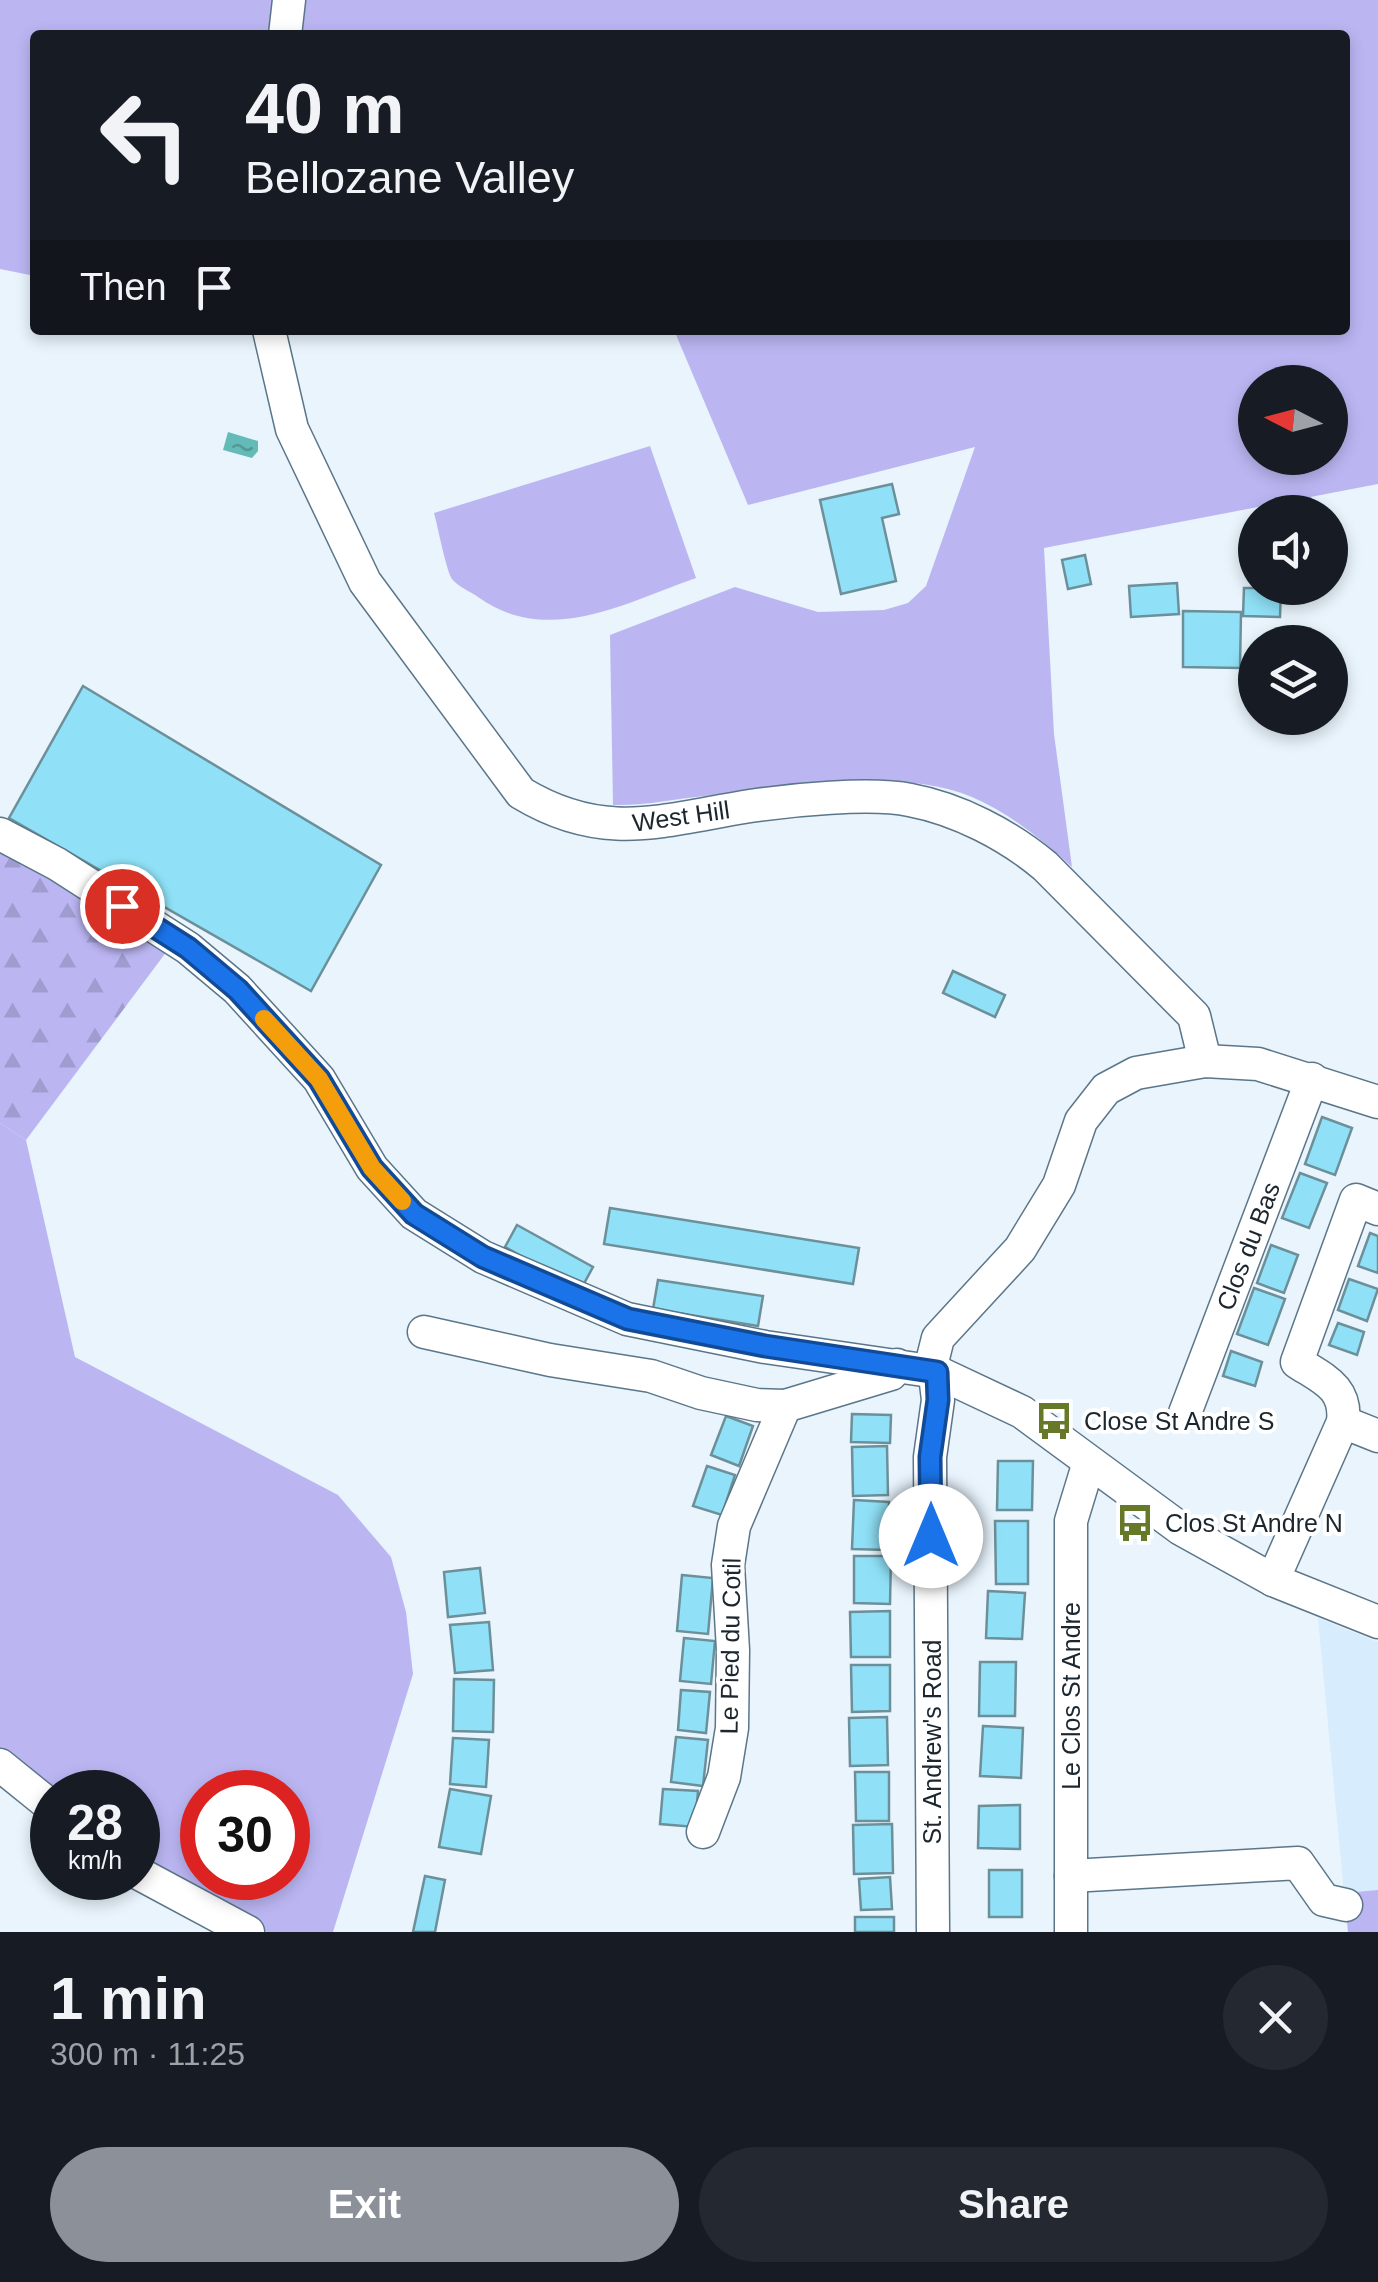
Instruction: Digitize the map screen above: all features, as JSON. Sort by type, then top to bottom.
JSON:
[{"type":"street","points":[[286,30],[289,0]]},
{"type":"street","name":"West Hill","points":[[270,335],[292,429],[364,582],[521,793],[550,810],[605,824],[650,825],[752,806],[832,799],[908,799],[964,816],[1034,857],[1194,1016],[1205,1061]]},
{"type":"street","points":[[0,834],[57,864],[188,948],[238,990],[319,1079],[372,1168],[414,1214],[483,1257],[628,1319],[765,1346],[937,1372],[1022,1412],[1181,1529],[1273,1580],[1378,1622]]},
{"type":"street","name":"St. Andrew's Road","points":[[933,1932],[930,1457],[938,1400],[933,1358],[938,1338],[1020,1248],[1058,1184],[1081,1121],[1106,1089],[1136,1072],[1205,1061],[1258,1064],[1378,1102]]},
{"type":"street","name":"Clos du Bas","points":[[1184,1413],[1312,1079]]},
{"type":"street","points":[[1273,1580],[1343,1422],[1345,1404],[1334,1386],[1297,1362],[1356,1200],[1378,1209]]},
{"type":"street","points":[[424,1332],[550,1360],[651,1376],[701,1394],[786,1406],[891,1374],[897,1365]]},
{"type":"street","name":"Le Pied du Cotil","points":[[703,1832],[724,1777],[732,1728],[728,1565],[734,1526],[786,1406]]},
{"type":"street","points":[[1343,1422],[1378,1436]]},
{"type":"street","name":"Le Clos St Andre","points":[[1071,1932],[1071,1521],[1089,1462]]},
{"type":"street","points":[[0,1765],[30,1789]]},
{"type":"street","points":[[1071,1876],[1298,1863],[1324,1900],[1346,1905]]},
{"type":"street","points":[[160,1885],[248,1932]]},
{"type":"shaded area","points":[[1318,1618],[1378,1642],[1378,1890],[1344,1893]]},
{"type":"green space","points":[[0,0],[277,0],[275,30],[30,30],[30,275],[0,269]]},
{"type":"green space","points":[[301,0],[1378,0],[1378,484],[1321,495],[1238,495],[1238,511],[1044,548],[1054,734],[1072,867],[1000,811],[972,797],[910,782],[840,781],[613,805],[610,635],[735,587],[818,612],[884,610],[908,603],[926,586],[975,447],[748,505],[676,335],[1350,335],[1350,30],[298,30]]},
{"type":"green space","points":[[650,446],[696,578],[614,608],[559,620],[531,619],[504,612],[452,579],[434,513]]},
{"type":"green space","points":[[0,848],[57,875],[167,951],[26,1140],[0,1123]]},
{"type":"green space","points":[[0,1123],[26,1140],[75,1357],[338,1495],[391,1557],[406,1612],[413,1674],[333,1932],[267,1932],[205,1900],[310,1900],[310,1770],[180,1770],[180,1887],[160,1877],[160,1770],[30,1770],[30,1776],[0,1755]]},
{"type":"green space","points":[[1378,1890],[1378,1932],[1348,1932],[1344,1893]]},
{"type":"water","points":[[228,432],[258,441],[258,451],[252,458],[223,450]]},
{"type":"building","points":[[892,484],[899,514],[882,518],[896,581],[841,594],[820,500]]},
{"type":"building","points":[[1085,555],[1091,584],[1068,589],[1062,560]]},
{"type":"building","points":[[1177,583],[1179,614],[1131,617],[1129,586]]},
{"type":"building","points":[[1243,605],[1280,605],[1280,617],[1243,616]]},
{"type":"building","points":[[1183,611],[1241,612],[1238,668],[1183,667]]},
{"type":"building","points":[[83,686],[381,865],[311,991],[9,818]]},
{"type":"building","points":[[953,971],[1005,995],[995,1017],[943,993]]},
{"type":"building","points":[[1322,1117],[1352,1128],[1335,1175],[1305,1164]]},
{"type":"building","points":[[1300,1173],[1327,1183],[1309,1228],[1282,1218]]},
{"type":"building","points":[[610,1208],[859,1248],[853,1284],[604,1244]]},
{"type":"building","points":[[517,1225],[593,1267],[581,1289],[505,1247]]},
{"type":"building","points":[[1370,1233],[1378,1236],[1378,1273],[1358,1266]]},
{"type":"building","points":[[1271,1245],[1298,1255],[1284,1293],[1257,1283]]},
{"type":"building","points":[[1349,1279],[1378,1289],[1367,1321],[1338,1310]]},
{"type":"building","points":[[658,1280],[763,1296],[758,1326],[653,1309]]},
{"type":"building","points":[[1254,1288],[1285,1299],[1268,1345],[1237,1334]]},
{"type":"building","points":[[1338,1323],[1364,1332],[1357,1355],[1329,1345]]},
{"type":"building","points":[[1231,1351],[1262,1362],[1255,1386],[1223,1376]]},
{"type":"building","points":[[852,1414],[891,1415],[890,1443],[851,1442]]},
{"type":"building","points":[[726,1416],[753,1426],[739,1466],[711,1455]]},
{"type":"building","points":[[887,1446],[888,1495],[853,1496],[852,1447]]},
{"type":"building","points":[[998,1461],[1033,1461],[1032,1510],[997,1510]]},
{"type":"building","points":[[707,1466],[735,1475],[722,1515],[693,1506]]},
{"type":"building","points":[[854,1500],[889,1502],[888,1550],[852,1549]]},
{"type":"building","points":[[995,1521],[1028,1521],[1028,1584],[996,1584]]},
{"type":"building","points":[[854,1556],[891,1556],[890,1604],[854,1603]]},
{"type":"building","points":[[480,1568],[485,1613],[448,1617],[444,1572]]},
{"type":"building","points":[[682,1575],[713,1578],[708,1634],[677,1631]]},
{"type":"building","points":[[988,1591],[1025,1593],[1022,1639],[986,1638]]},
{"type":"building","points":[[890,1611],[890,1657],[851,1657],[850,1612]]},
{"type":"building","points":[[489,1622],[493,1670],[455,1673],[450,1625]]},
{"type":"building","points":[[684,1638],[715,1641],[711,1684],[680,1681]]},
{"type":"building","points":[[980,1662],[1016,1662],[1015,1716],[979,1716]]},
{"type":"building","points":[[851,1665],[890,1665],[890,1711],[852,1712]]},
{"type":"building","points":[[454,1679],[494,1680],[493,1732],[453,1731]]},
{"type":"building","points":[[681,1690],[710,1692],[706,1733],[678,1730]]},
{"type":"building","points":[[887,1717],[888,1765],[850,1766],[849,1718]]},
{"type":"building","points":[[983,1726],[1023,1728],[1021,1778],[980,1776]]},
{"type":"building","points":[[676,1737],[708,1740],[703,1786],[671,1782]]},
{"type":"building","points":[[453,1738],[489,1740],[486,1787],[450,1784]]},
{"type":"building","points":[[855,1772],[889,1772],[889,1821],[856,1821]]},
{"type":"building","points":[[450,1789],[491,1796],[481,1854],[439,1847]]},
{"type":"building","points":[[663,1789],[698,1791],[695,1827],[660,1824]]},
{"type":"building","points":[[1020,1805],[1020,1849],[978,1848],[979,1806]]},
{"type":"building","points":[[892,1824],[893,1873],[854,1874],[853,1825]]},
{"type":"building","points":[[989,1870],[1022,1870],[1022,1917],[989,1917]]},
{"type":"building","points":[[425,1876],[445,1880],[435,1932],[413,1932]]},
{"type":"building","points":[[890,1877],[892,1909],[861,1910],[859,1879]]},
{"type":"building","points":[[855,1917],[894,1917],[894,1932],[855,1932]]},
{"type":"slow traffic","points":[[264,1019],[319,1079],[372,1168],[402,1201]]},
{"type":"place","name":"Close St Andre S","points":[[1054,1421]]},
{"type":"place","name":"Clos St Andre N","points":[[1135,1523]]},
{"type":"route","points":[[122,906],[188,948],[238,990],[319,1079],[372,1168],[414,1214],[483,1257],[628,1319],[765,1346],[937,1372],[938,1400],[930,1457],[931,1536]]}]
